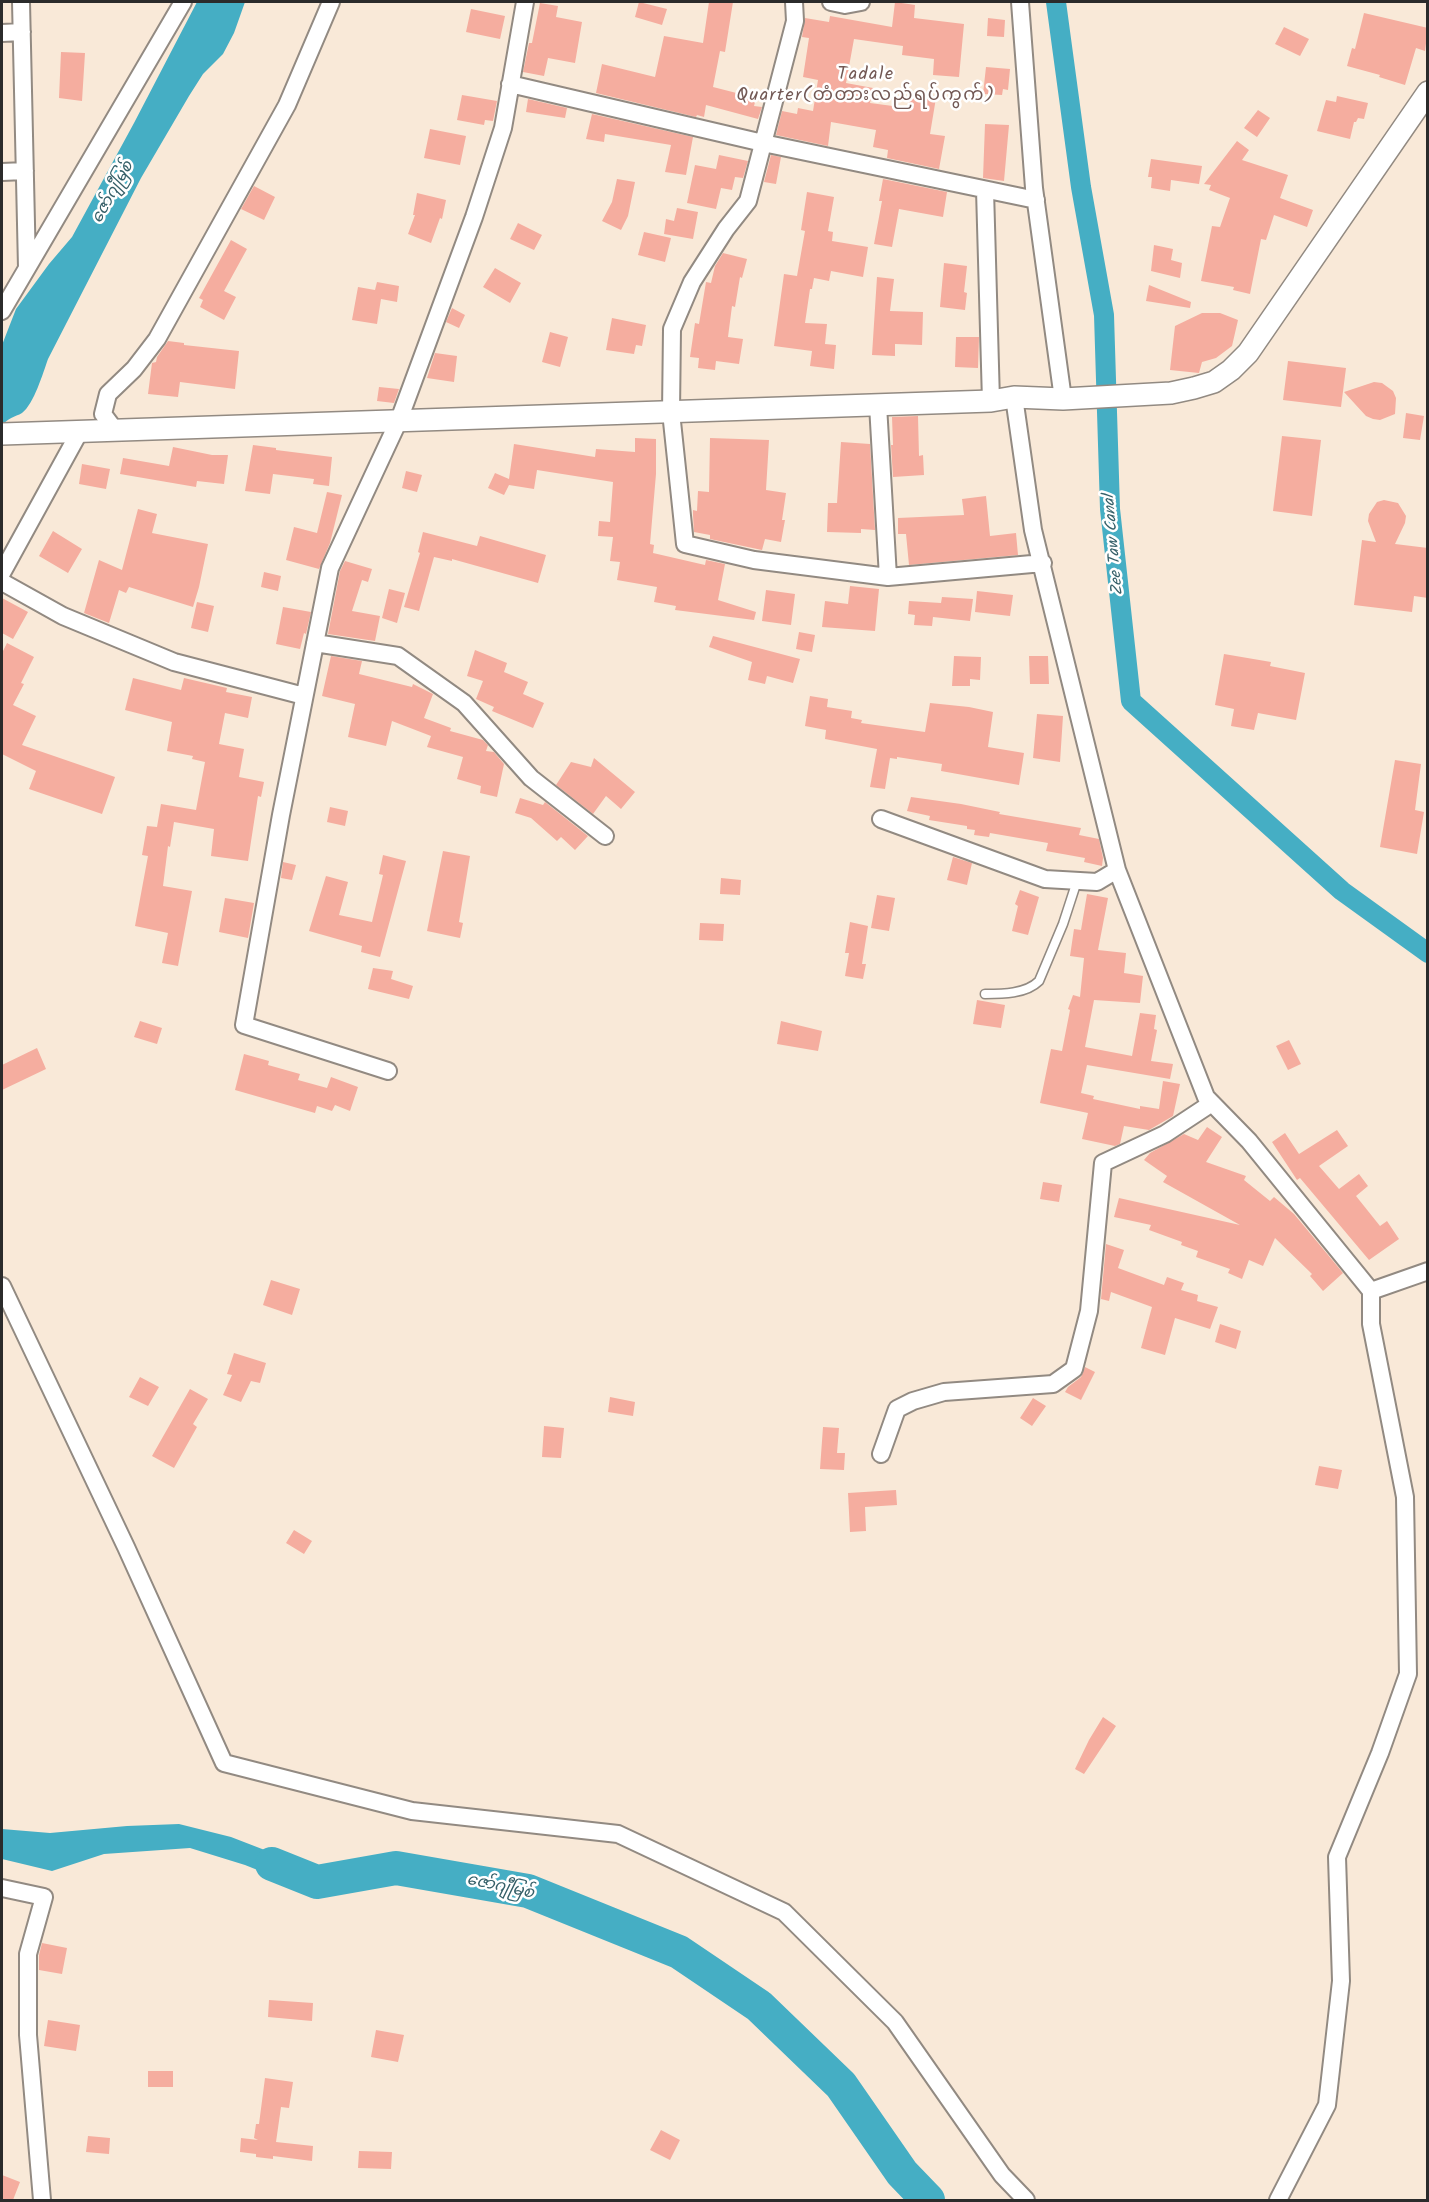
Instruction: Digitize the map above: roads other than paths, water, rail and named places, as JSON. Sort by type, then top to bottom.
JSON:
[{"type":"street","points":[[21,2],[27,269]]},
{"type":"street","points":[[2,311],[183,2]]},
{"type":"street","points":[[115,430],[103,414],[108,393],[134,369],[157,339],[287,105],[331,2]]},
{"type":"street","points":[[388,1071],[244,1025],[281,815],[330,568],[399,420],[474,217],[503,128],[525,2]]},
{"type":"street","points":[[794,2],[795,21],[748,201],[726,229],[692,282],[672,329],[671,412],[685,544],[754,560],[888,577],[1043,563]]},
{"type":"street","points":[[1020,2],[1036,200],[1074,398]]},
{"type":"street","points":[[2,33],[22,32]]},
{"type":"street","points":[[510,84],[764,143],[1036,200]]},
{"type":"street","points":[[2,434],[991,401],[1014,397],[1074,398],[1152,395],[1194,388],[1214,381],[1231,370],[1248,353],[1428,92]]},
{"type":"street","points":[[2,172],[25,171]]},
{"type":"street","points":[[985,190],[991,401]]},
{"type":"street","points":[[1014,397],[1033,530],[1118,870],[1206,1097],[1249,1141],[1371,1291],[1371,1324],[1405,1497],[1408,1674],[1380,1753],[1337,1857],[1341,1981],[1327,2105],[1278,2200]]},
{"type":"street","points":[[878,405],[888,577]]},
{"type":"street","points":[[2,573],[80,431]]},
{"type":"street","points":[[2,582],[63,616],[174,662],[304,696]]},
{"type":"street","points":[[315,643],[398,657],[464,703],[531,778],[605,836]]},
{"type":"street","points":[[880,819],[1045,879],[1097,882],[1118,870]]},
{"type":"street","points":[[882,1454],[897,1409],[913,1401],[944,1392],[1053,1384],[1074,1369],[1089,1311],[1103,1163],[1165,1134],[1212,1103]]},
{"type":"street","points":[[1371,1291],[1428,1272]]},
{"type":"street","points":[[2,1286],[126,1547],[224,1763],[412,1811],[618,1834],[784,1912],[895,2022],[1002,2175],[1026,2200]]},
{"type":"street","points":[[2,1888],[44,1897],[28,1954],[28,2035],[42,2200]]},
{"type":"lane","points":[[985,994],[1006,994],[1034,986],[1039,981],[1063,924],[1077,881]]},
{"type":"water","points":[[197,2],[245,2],[234,33],[223,54],[203,74],[141,178],[48,359],[30,403],[22,413],[9,419],[2,426],[2,345],[16,309],[72,237]]},
{"type":"water","points":[[179,1824],[231,1837],[319,1871],[315,1893],[245,1865],[190,1848],[104,1854],[52,1871],[2,1859],[2,1829],[50,1833]]},
{"type":"waterway","name":"Zee Taw Canal","points":[[1056,2],[1081,187],[1104,315],[1110,509],[1131,701],[1342,891],[1428,953]]},
{"type":"waterway","name":"ဇော်ဂျီမြစ်","points":[[272,1864],[317,1882],[396,1868],[528,1891],[679,1952],[759,2006],[841,2085],[902,2173],[928,2200]]},
{"type":"district","name":"Tadale Quarter(တံတားလည်ရပ်ကွက်)","points":[[866,86]]}]
